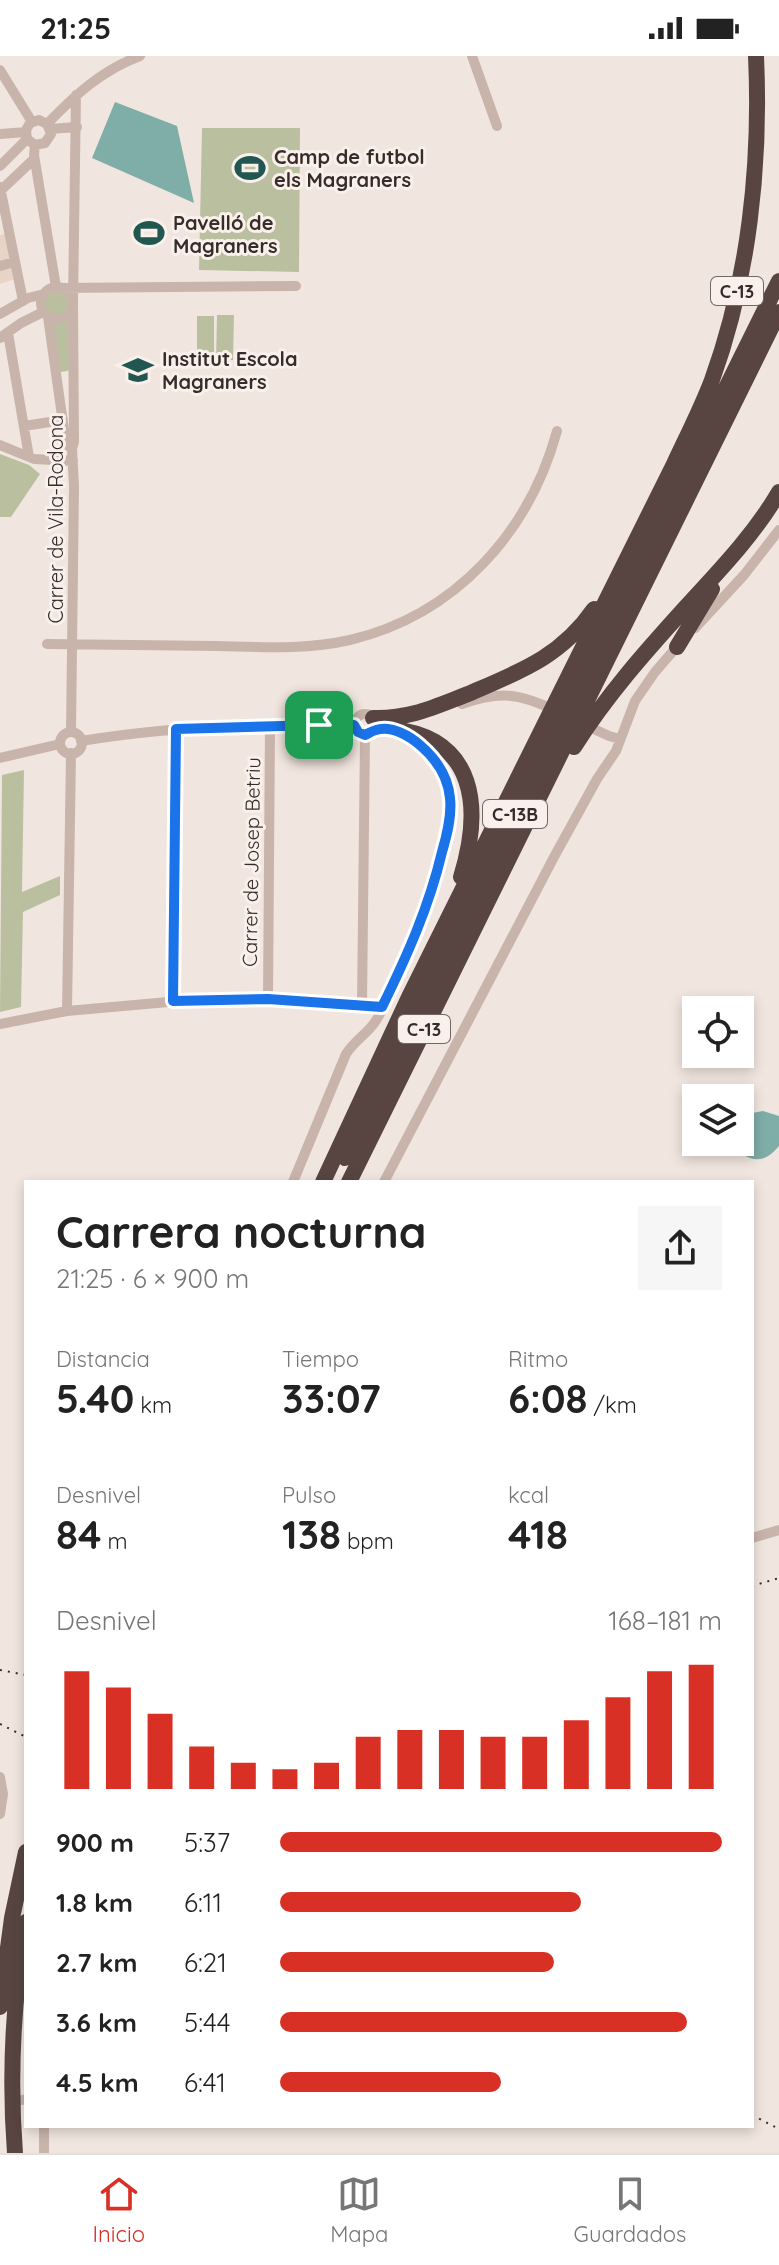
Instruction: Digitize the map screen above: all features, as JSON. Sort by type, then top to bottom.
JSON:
[{"type":"highway","name":"C-13","points":[[324,1180],[711,382],[736,294],[748,228],[757,126],[756,56]]},
{"type":"highway","name":"C-13B","points":[[334,1180],[779,281]]},
{"type":"highway","name":"C-13B","points":[[500,876],[779,312]]},
{"type":"highway","name":"C-13","points":[[350,1180],[500,876],[511,865],[563,766],[598,711],[638,660],[734,554],[779,492]]},
{"type":"highway","points":[[376,727],[399,717],[428,711],[527,669],[554,651],[579,628],[595,607],[650,511]]},
{"type":"highway","points":[[677,647],[734,554]]},
{"type":"highway","points":[[367,1087],[384,1041],[453,898],[466,859],[472,810],[469,787],[454,758],[430,739],[412,732],[376,727]]},
{"type":"highway","points":[[0,2007],[12,1918],[24,1861]]},
{"type":"highway","points":[[15,2151],[12,2051],[24,1937]]},
{"type":"street","points":[[48,126],[76,95],[116,61],[140,56]]},
{"type":"street","points":[[472,56],[497,126]]},
{"type":"street","points":[[0,70],[32,122],[29,139],[58,288]]},
{"type":"street","name":"Carrer de Vila-Rodona","points":[[71,732],[76,95]]},
{"type":"street","points":[[0,134],[43,144],[51,134],[48,126],[41,120],[32,122]]},
{"type":"street","points":[[48,126],[77,127]]},
{"type":"street","points":[[0,164],[29,139]]},
{"type":"street","points":[[23,301],[4,234],[1,189],[34,159]]},
{"type":"street","points":[[0,266],[14,262]]},
{"type":"street","points":[[0,314],[23,301],[58,288],[296,286]]},
{"type":"street","points":[[29,457],[4,335],[21,323],[45,314],[58,320],[70,313],[73,304],[69,292],[58,288]]},
{"type":"street","points":[[44,294],[41,305],[66,444],[72,449]]},
{"type":"street","points":[[55,373],[66,375],[74,371]]},
{"type":"street","points":[[24,426],[63,420]]},
{"type":"street","points":[[47,644],[301,646],[351,639],[400,623],[458,587],[504,540],[534,495],[557,431]]},
{"type":"street","points":[[0,445],[34,459],[73,461]]},
{"type":"street","points":[[385,1180],[575,818],[616,751],[635,701],[655,672],[744,575],[779,530]]},
{"type":"street","points":[[294,1180],[346,1054],[376,1021],[429,903],[447,833],[450,808],[448,787],[437,763],[413,740],[376,727],[363,714],[356,718],[354,725],[358,732],[376,727],[419,719],[495,695],[521,696],[620,739]]},
{"type":"street","name":"Carrer de Josep Betriu","points":[[268,999],[270,725]]},
{"type":"street","points":[[81,741],[176,729],[354,725]]},
{"type":"street","points":[[362,1005],[376,727]]},
{"type":"street","points":[[173,1001],[176,729]]},
{"type":"street","points":[[71,732],[78,735],[81,741],[79,750],[71,753],[65,752],[60,744],[64,734],[71,732]]},
{"type":"street","points":[[0,758],[60,744]]},
{"type":"street","points":[[67,1011],[71,753]]},
{"type":"street","points":[[0,1024],[67,1011],[173,1001],[268,999],[382,1007]]},
{"type":"street","points":[[754,1537],[779,1530]]},
{"type":"street","points":[[0,1777],[3,1794],[0,1814]]},
{"type":"street","points":[[44,2128],[44,2153]]},
{"type":"green space","name":"Camp de futbol els Magraners","points":[[202,128],[300,128],[299,272],[199,270]]},
{"type":"green space","points":[[57,291],[68,298],[69,303],[62,314],[57,315],[46,308],[45,303],[52,292]]},
{"type":"green space","points":[[217,315],[234,315],[233,360],[216,360]]},
{"type":"green space","points":[[197,316],[214,316],[214,361],[197,361]]},
{"type":"green space","points":[[72,318],[71,368],[61,372],[51,324]]},
{"type":"green space","points":[[0,454],[29,465],[40,474],[11,517],[0,517]]},
{"type":"green space","points":[[24,770],[22,892],[60,876],[60,895],[23,912],[21,1007],[0,1012],[2,775]]},
{"type":"shaded area","points":[[9,233],[18,278],[0,284],[0,235]]},
{"type":"water","points":[[115,102],[177,126],[194,203],[92,158]]},
{"type":"water","points":[[763,1111],[779,1116],[779,1146],[766,1157],[757,1159],[746,1156],[754,1156],[754,1113]]},
{"type":"railway","points":[[754,1585],[779,1578]]},
{"type":"railway","points":[[0,1670],[24,1675]]},
{"type":"railway","points":[[0,1724],[24,1736]]},
{"type":"railway","points":[[754,2116],[779,2129]]},
{"type":"place","name":"Camp de futbol els Magraners","points":[[250,168]]},
{"type":"place","name":"Pavelló de Magraners","points":[[149,233]]},
{"type":"place","name":"Institut Escola Magraners","points":[[138,370]]},
{"type":"route","points":[[319,725],[354,725],[358,732],[365,735],[374,730],[392,729],[409,738],[437,763],[450,796],[447,833],[429,903],[382,1007],[268,999],[173,1001],[176,729],[319,725]]}]
